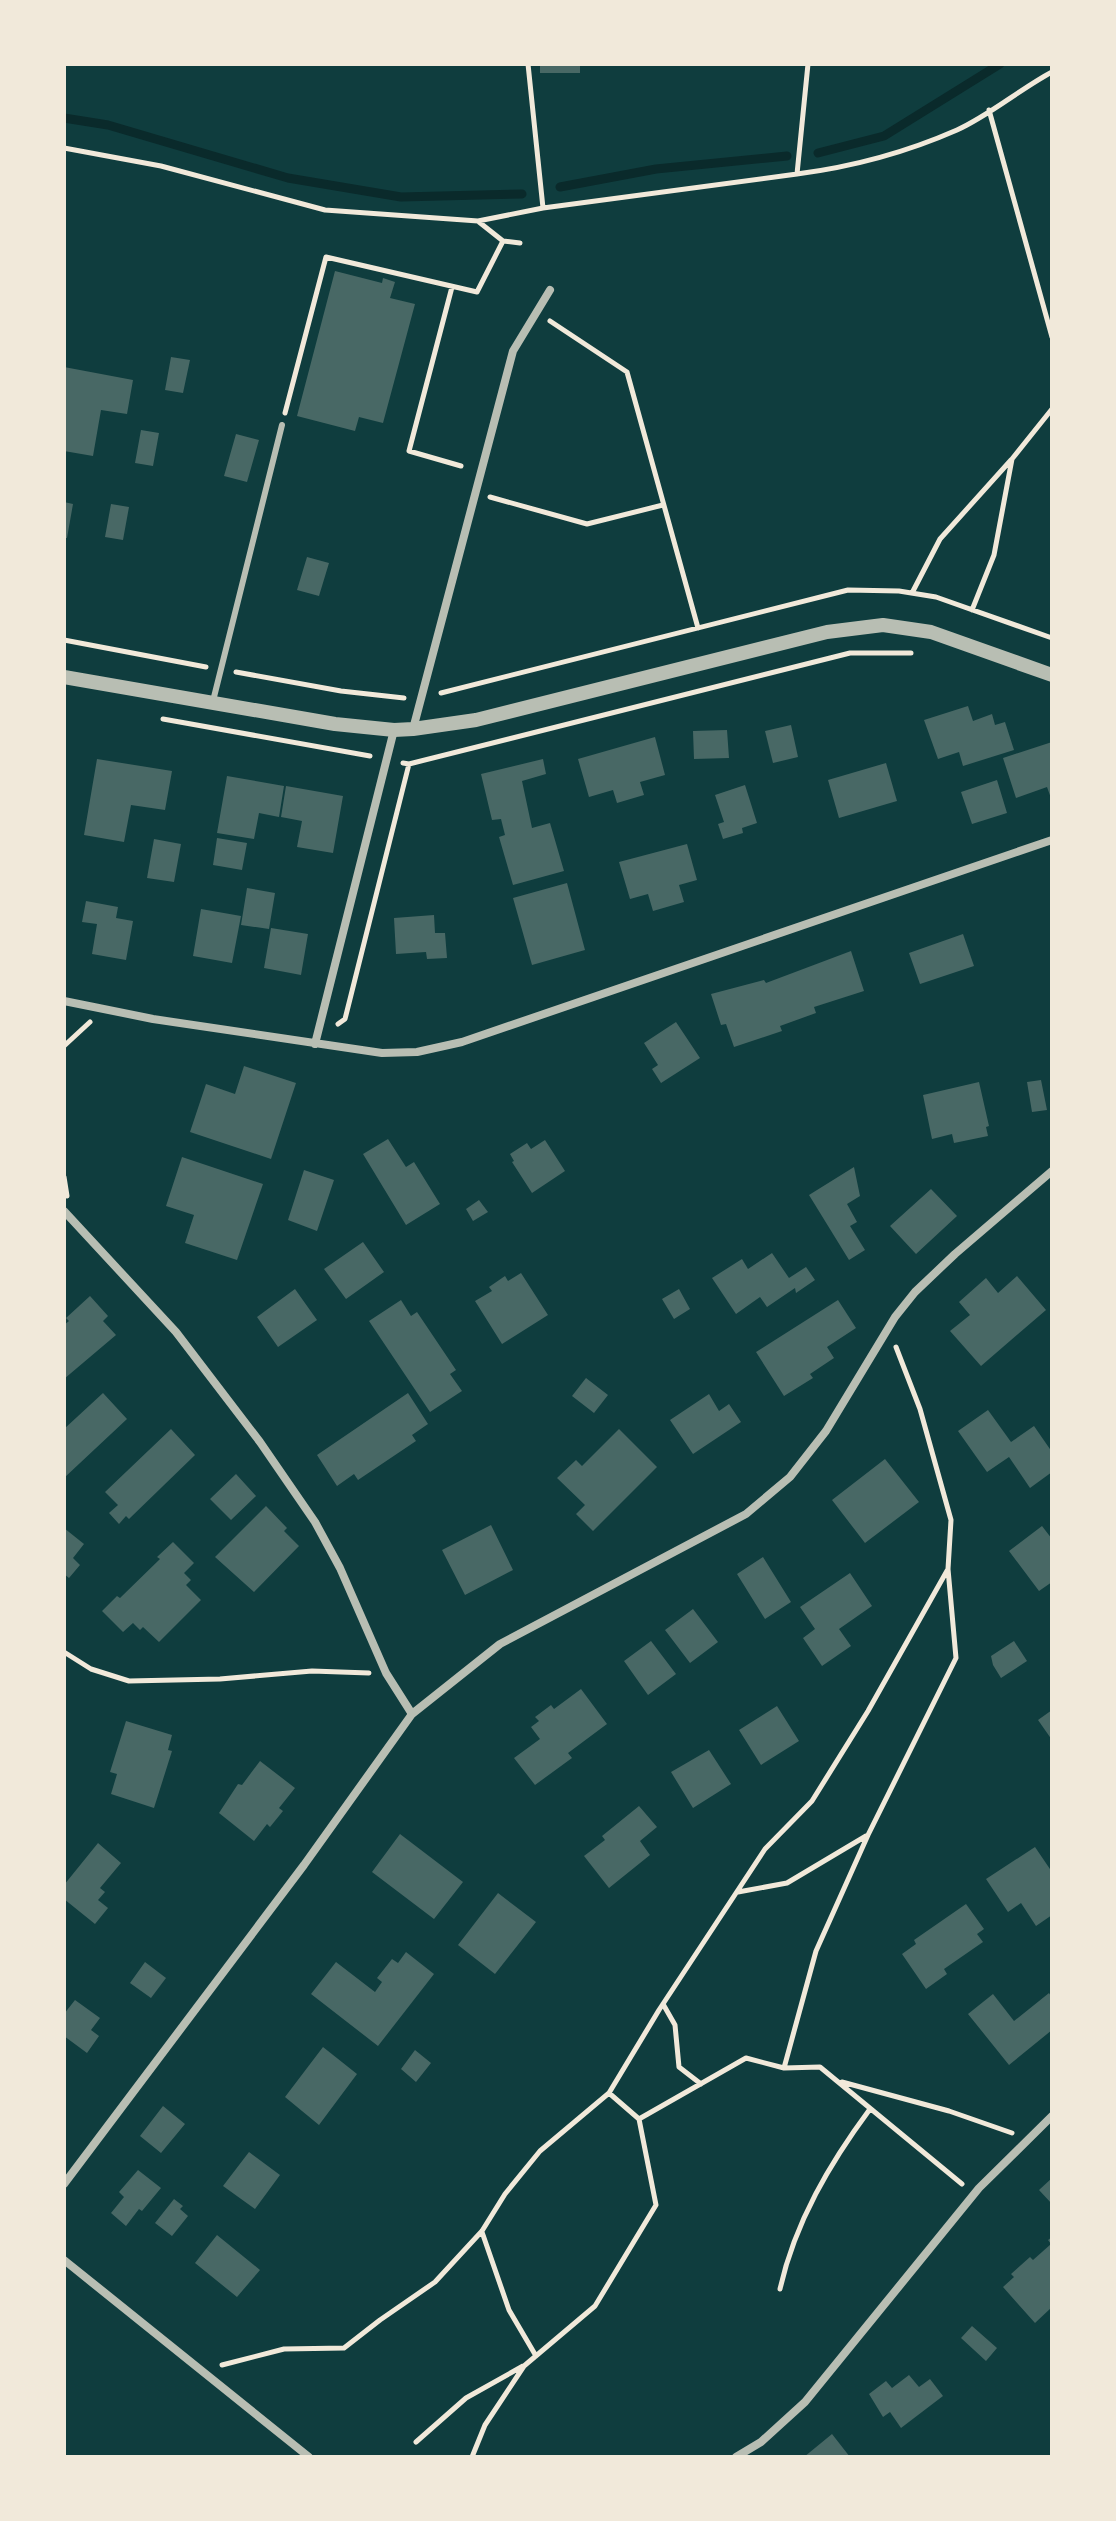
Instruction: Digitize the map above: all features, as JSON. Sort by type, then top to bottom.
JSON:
[{"type":"street","points":[[413,729],[513,351],[550,290]]},
{"type":"street","points":[[64,677],[335,724],[394,730],[476,720],[827,632],[883,625],[931,632],[1052,675]]},
{"type":"street","points":[[315,1044],[394,730]]},
{"type":"street","points":[[64,1001],[315,1044],[382,1053],[417,1052],[462,1042],[1052,840]]},
{"type":"street","points":[[64,2184],[304,1865],[412,1714],[500,1644],[746,1514],[790,1477],[826,1431],[889,1328],[915,1292],[1052,1171]]},
{"type":"street","points":[[64,1211],[176,1332],[260,1442],[315,1522],[386,1673],[412,1714]]},
{"type":"street","points":[[736,2457],[761,2442],[805,2402],[974,2194],[1052,2116]]},
{"type":"street","points":[[64,2260],[309,2457]]},
{"type":"lane","points":[[212,704],[282,425]]},
{"type":"path","points":[[528,64],[543,208]]},
{"type":"path","points":[[797,174],[808,64]]},
{"type":"path","points":[[64,148],[161,166],[325,210],[478,221],[543,208],[836,169],[958,129],[1052,72]]},
{"type":"path","points":[[989,110],[1052,337]]},
{"type":"path","points":[[478,221],[503,241],[520,243]]},
{"type":"path","points":[[282,425],[326,257],[477,292],[503,241]]},
{"type":"path","points":[[452,287],[409,451],[461,466]]},
{"type":"path","points":[[536,312],[627,372],[699,629]]},
{"type":"path","points":[[912,593],[940,539],[1052,409]]},
{"type":"path","points":[[972,610],[994,555],[1012,459]]},
{"type":"path","points":[[475,493],[587,524],[663,505]]},
{"type":"path","points":[[64,640],[399,699],[469,688],[848,590],[936,597],[1052,638]]},
{"type":"path","points":[[315,1044],[345,1019],[409,764]]},
{"type":"path","points":[[64,1046],[105,1009]]},
{"type":"path","points":[[784,2068],[816,1951],[868,1835],[956,1658],[948,1569],[951,1520],[920,1409],[889,1328]]},
{"type":"path","points":[[201,2371],[284,2349],[344,2348],[435,2282],[482,2231],[505,2194],[540,2151],[609,2093],[663,2004],[765,1849],[812,1801],[868,1711],[948,1569]]},
{"type":"path","points":[[64,1652],[91,1669],[129,1681],[220,1679],[312,1671],[386,1673]]},
{"type":"path","points":[[737,1892],[787,1883],[868,1835]]},
{"type":"path","points":[[663,2004],[675,2025],[679,2067],[701,2084]]},
{"type":"path","points":[[639,2119],[746,2058],[784,2068],[820,2067],[974,2194]]},
{"type":"path","points":[[837,2081],[949,2111],[1029,2139]]},
{"type":"path","points":[[416,2442],[466,2398],[524,2366],[595,2306],[656,2205],[639,2119],[609,2093]]},
{"type":"path","points":[[780,2289],[798,2228],[844,2144],[871,2109]]},
{"type":"path","points":[[482,2231],[509,2310],[536,2356]]},
{"type":"path","points":[[472,2457],[485,2425],[524,2366]]},
{"type":"building","points":[[540,64],[580,64],[580,73],[540,73]]},
{"type":"building","points":[[335,271],[382,283],[383,278],[395,282],[390,298],[415,304],[383,423],[359,417],[355,431],[297,416]]},
{"type":"building","points":[[171,357],[190,360],[183,393],[165,390]]},
{"type":"building","points":[[64,367],[133,380],[127,414],[101,410],[93,456],[64,451]]},
{"type":"building","points":[[141,430],[159,433],[153,466],[135,463]]},
{"type":"building","points":[[236,434],[259,440],[247,482],[224,476]]},
{"type":"building","points":[[64,502],[73,504],[67,538],[64,538]]},
{"type":"building","points":[[111,504],[129,507],[123,540],[105,537]]},
{"type":"building","points":[[307,557],[329,563],[319,596],[297,590]]},
{"type":"building","points":[[968,706],[973,721],[992,714],[995,725],[1005,722],[1014,750],[963,766],[959,752],[938,759],[924,720]]},
{"type":"building","points":[[791,725],[798,757],[773,763],[765,731]]},
{"type":"building","points":[[727,730],[729,758],[694,759],[693,731]]},
{"type":"building","points":[[655,737],[665,775],[640,782],[644,795],[617,803],[613,790],[589,797],[578,759]]},
{"type":"building","points":[[1052,742],[1052,801],[1047,787],[1016,798],[1003,758]]},
{"type":"building","points":[[97,759],[172,771],[165,810],[131,805],[124,842],[84,835]]},
{"type":"building","points":[[543,759],[546,774],[522,781],[532,828],[550,823],[564,871],[513,885],[499,837],[505,835],[501,819],[492,820],[481,774]]},
{"type":"building","points":[[886,763],[897,801],[839,818],[828,780]]},
{"type":"building","points":[[227,776],[284,786],[279,817],[259,813],[254,839],[217,833]]},
{"type":"building","points":[[997,780],[1007,813],[972,824],[961,792]]},
{"type":"building","points":[[745,785],[757,823],[742,828],[743,833],[723,839],[718,824],[724,822],[715,795]]},
{"type":"building","points":[[286,786],[343,796],[333,853],[297,847],[302,821],[281,817]]},
{"type":"building","points":[[217,838],[247,843],[242,870],[213,865]]},
{"type":"building","points":[[154,839],[181,844],[174,882],[147,878]]},
{"type":"building","points":[[687,844],[697,880],[679,885],[684,902],[653,911],[648,894],[630,899],[619,862]]},
{"type":"building","points":[[567,883],[585,950],[532,965],[513,898]]},
{"type":"building","points":[[247,888],[275,893],[269,929],[241,925]]},
{"type":"building","points":[[86,901],[118,907],[116,918],[133,921],[126,960],[92,954],[97,924],[82,922]]},
{"type":"building","points":[[201,909],[241,916],[232,963],[193,956]]},
{"type":"building","points":[[434,915],[435,933],[445,933],[447,958],[427,959],[426,952],[396,954],[394,918]]},
{"type":"building","points":[[271,928],[308,934],[301,975],[264,968]]},
{"type":"building","points":[[963,934],[974,966],[920,984],[909,953]]},
{"type":"building","points":[[851,951],[864,991],[814,1007],[816,1013],[780,1026],[782,1031],[734,1047],[726,1024],[721,1025],[711,994],[764,980],[766,983]]},
{"type":"building","points":[[676,1022],[700,1058],[661,1083],[652,1069],[658,1065],[644,1043]]},
{"type":"building","points":[[244,1066],[296,1083],[271,1159],[190,1132],[206,1084],[235,1094]]},
{"type":"building","points":[[1041,1080],[1047,1110],[1032,1112],[1027,1082]]},
{"type":"building","points":[[979,1082],[989,1126],[986,1127],[988,1136],[954,1143],[952,1134],[932,1139],[923,1095]]},
{"type":"building","points":[[388,1139],[406,1167],[414,1162],[440,1204],[406,1225],[363,1154]]},
{"type":"building","points":[[545,1140],[565,1171],[532,1193],[510,1154],[527,1143],[531,1149]]},
{"type":"building","points":[[182,1157],[263,1184],[237,1260],[185,1243],[194,1215],[166,1206]]},
{"type":"building","points":[[854,1167],[860,1196],[847,1204],[857,1222],[850,1226],[865,1250],[849,1260],[809,1195]]},
{"type":"building","points":[[304,1170],[334,1180],[317,1231],[288,1220]]},
{"type":"building","points":[[931,1189],[957,1216],[916,1254],[890,1226]]},
{"type":"building","points":[[479,1200],[488,1212],[473,1221],[466,1209]]},
{"type":"building","points":[[363,1242],[384,1272],[346,1299],[324,1269]]},
{"type":"building","points":[[772,1253],[789,1278],[806,1267],[815,1280],[796,1293],[795,1288],[767,1307],[760,1297],[736,1314],[712,1278],[742,1259],[748,1269]]},
{"type":"building","points":[[521,1273],[548,1315],[502,1344],[475,1301],[492,1291],[489,1287],[505,1276],[508,1281]]},
{"type":"building","points":[[1017,1276],[1046,1310],[981,1366],[950,1331],[970,1315],[959,1302],[986,1278],[998,1293]]},
{"type":"building","points":[[295,1289],[317,1320],[278,1347],[257,1317]]},
{"type":"building","points":[[679,1289],[690,1309],[674,1319],[662,1299]]},
{"type":"building","points":[[90,1296],[108,1316],[103,1321],[116,1335],[64,1379],[64,1325],[69,1321],[66,1318]]},
{"type":"building","points":[[401,1300],[411,1316],[417,1312],[456,1370],[450,1374],[462,1391],[430,1412],[369,1321]]},
{"type":"building","points":[[838,1300],[856,1328],[827,1347],[834,1358],[810,1374],[813,1378],[784,1396],[756,1352]]},
{"type":"building","points":[[586,1378],[608,1395],[594,1413],[572,1396]]},
{"type":"building","points":[[103,1393],[127,1419],[64,1478],[64,1429]]},
{"type":"building","points":[[408,1393],[428,1424],[412,1435],[416,1441],[358,1480],[354,1474],[337,1486],[317,1455]]},
{"type":"building","points":[[709,1394],[719,1411],[729,1404],[741,1422],[693,1454],[670,1420]]},
{"type":"building","points":[[988,1410],[1011,1442],[1034,1426],[1052,1452],[1052,1472],[1030,1488],[1009,1457],[987,1472],[958,1431]]},
{"type":"building","points":[[171,1429],[195,1455],[129,1519],[126,1516],[119,1524],[109,1513],[118,1505],[105,1492]]},
{"type":"building","points":[[619,1429],[657,1467],[593,1531],[576,1514],[585,1505],[557,1478],[576,1460],[582,1466]]},
{"type":"building","points":[[885,1459],[919,1502],[865,1543],[832,1500]]},
{"type":"building","points":[[236,1474],[256,1496],[231,1520],[210,1499]]},
{"type":"building","points":[[266,1506],[299,1546],[254,1592],[215,1557]]},
{"type":"building","points":[[491,1525],[513,1570],[465,1595],[442,1550]]},
{"type":"building","points":[[1042,1526],[1052,1539],[1052,1582],[1039,1591],[1009,1551]]},
{"type":"building","points":[[64,1528],[84,1544],[73,1558],[80,1565],[69,1578],[64,1574]]},
{"type":"building","points":[[173,1542],[194,1563],[184,1573],[191,1580],[186,1585],[201,1600],[159,1642],[143,1627],[140,1630],[133,1623],[123,1632],[102,1611],[117,1596],[120,1598]]},
{"type":"building","points":[[763,1557],[791,1602],[765,1619],[737,1574]]},
{"type":"building","points":[[850,1573],[872,1606],[839,1629],[851,1646],[822,1666],[803,1638],[815,1629],[800,1607]]},
{"type":"building","points":[[693,1609],[718,1642],[690,1663],[665,1630]]},
{"type":"building","points":[[651,1641],[676,1674],[648,1695],[624,1661]]},
{"type":"building","points":[[1014,1641],[1027,1661],[1001,1678],[991,1656]]},
{"type":"building","points":[[581,1689],[607,1724],[568,1753],[572,1758],[535,1785],[514,1758],[540,1739],[531,1727],[539,1721],[535,1717],[551,1705],[554,1709]]},
{"type":"building","points":[[777,1706],[799,1741],[761,1765],[739,1730]]},
{"type":"building","points":[[1052,1710],[1052,1740],[1038,1720]]},
{"type":"building","points":[[126,1721],[172,1735],[168,1750],[172,1751],[154,1808],[111,1794],[117,1774],[110,1772]]},
{"type":"building","points":[[709,1750],[731,1784],[693,1808],[671,1772]]},
{"type":"building","points":[[260,1761],[295,1788],[279,1808],[283,1811],[270,1827],[267,1824],[254,1841],[219,1813],[238,1784],[242,1785]]},
{"type":"building","points":[[639,1806],[657,1827],[640,1841],[650,1855],[609,1888],[584,1856],[605,1840],[602,1836]]},
{"type":"building","points":[[400,1834],[463,1882],[434,1919],[372,1872]]},
{"type":"building","points":[[98,1843],[121,1863],[100,1888],[105,1892],[98,1900],[108,1908],[95,1924],[64,1899],[64,1885]]},
{"type":"building","points":[[1035,1847],[1052,1872],[1052,1915],[1036,1926],[1021,1903],[1008,1912],[986,1879]]},
{"type":"building","points":[[498,1893],[536,1922],[495,1974],[458,1945]]},
{"type":"building","points":[[966,1904],[984,1929],[977,1934],[983,1942],[944,1969],[947,1974],[926,1989],[902,1954],[916,1944],[914,1940]]},
{"type":"building","points":[[406,1952],[434,1974],[378,2046],[311,1994],[336,1962],[375,1992],[382,1982],[377,1978],[392,1959],[398,1963]]},
{"type":"building","points":[[145,1962],[166,1978],[151,1998],[130,1983]]},
{"type":"building","points":[[1049,1993],[1052,1998],[1052,2030],[1009,2065],[968,2014],[993,1994],[1014,2021]]},
{"type":"building","points":[[75,2000],[100,2018],[91,2030],[99,2036],[87,2053],[64,2036],[64,2014]]},
{"type":"building","points":[[323,2047],[357,2074],[319,2125],[285,2097]]},
{"type":"building","points":[[415,2050],[431,2063],[416,2082],[401,2069]]},
{"type":"building","points":[[163,2106],[185,2124],[161,2153],[140,2136]]},
{"type":"building","points":[[249,2152],[280,2175],[255,2209],[223,2186]]},
{"type":"building","points":[[138,2170],[161,2188],[126,2226],[111,2213],[124,2197],[119,2192]]},
{"type":"building","points":[[1052,2178],[1052,2204],[1039,2190]]},
{"type":"building","points":[[174,2199],[183,2206],[180,2209],[188,2216],[172,2236],[155,2223]]},
{"type":"building","points":[[217,2235],[260,2270],[237,2297],[195,2263]]},
{"type":"building","points":[[1052,2237],[1052,2307],[1035,2323],[1003,2287],[1014,2277],[1011,2274],[1051,2244],[1048,2240]]},
{"type":"building","points":[[972,2326],[997,2348],[986,2361],[961,2338]]},
{"type":"building","points":[[909,2375],[919,2387],[930,2379],[943,2396],[901,2428],[890,2412],[883,2417],[869,2394],[886,2381],[892,2388]]},
{"type":"building","points":[[832,2434],[850,2457],[804,2457]]},
{"type":"waterway","points":[[818,153],[884,136],[1000,64]]},
{"type":"waterway","points":[[64,118],[108,125],[288,178],[401,197],[522,194]]},
{"type":"waterway","points":[[560,187],[656,169],[787,156]]}]
